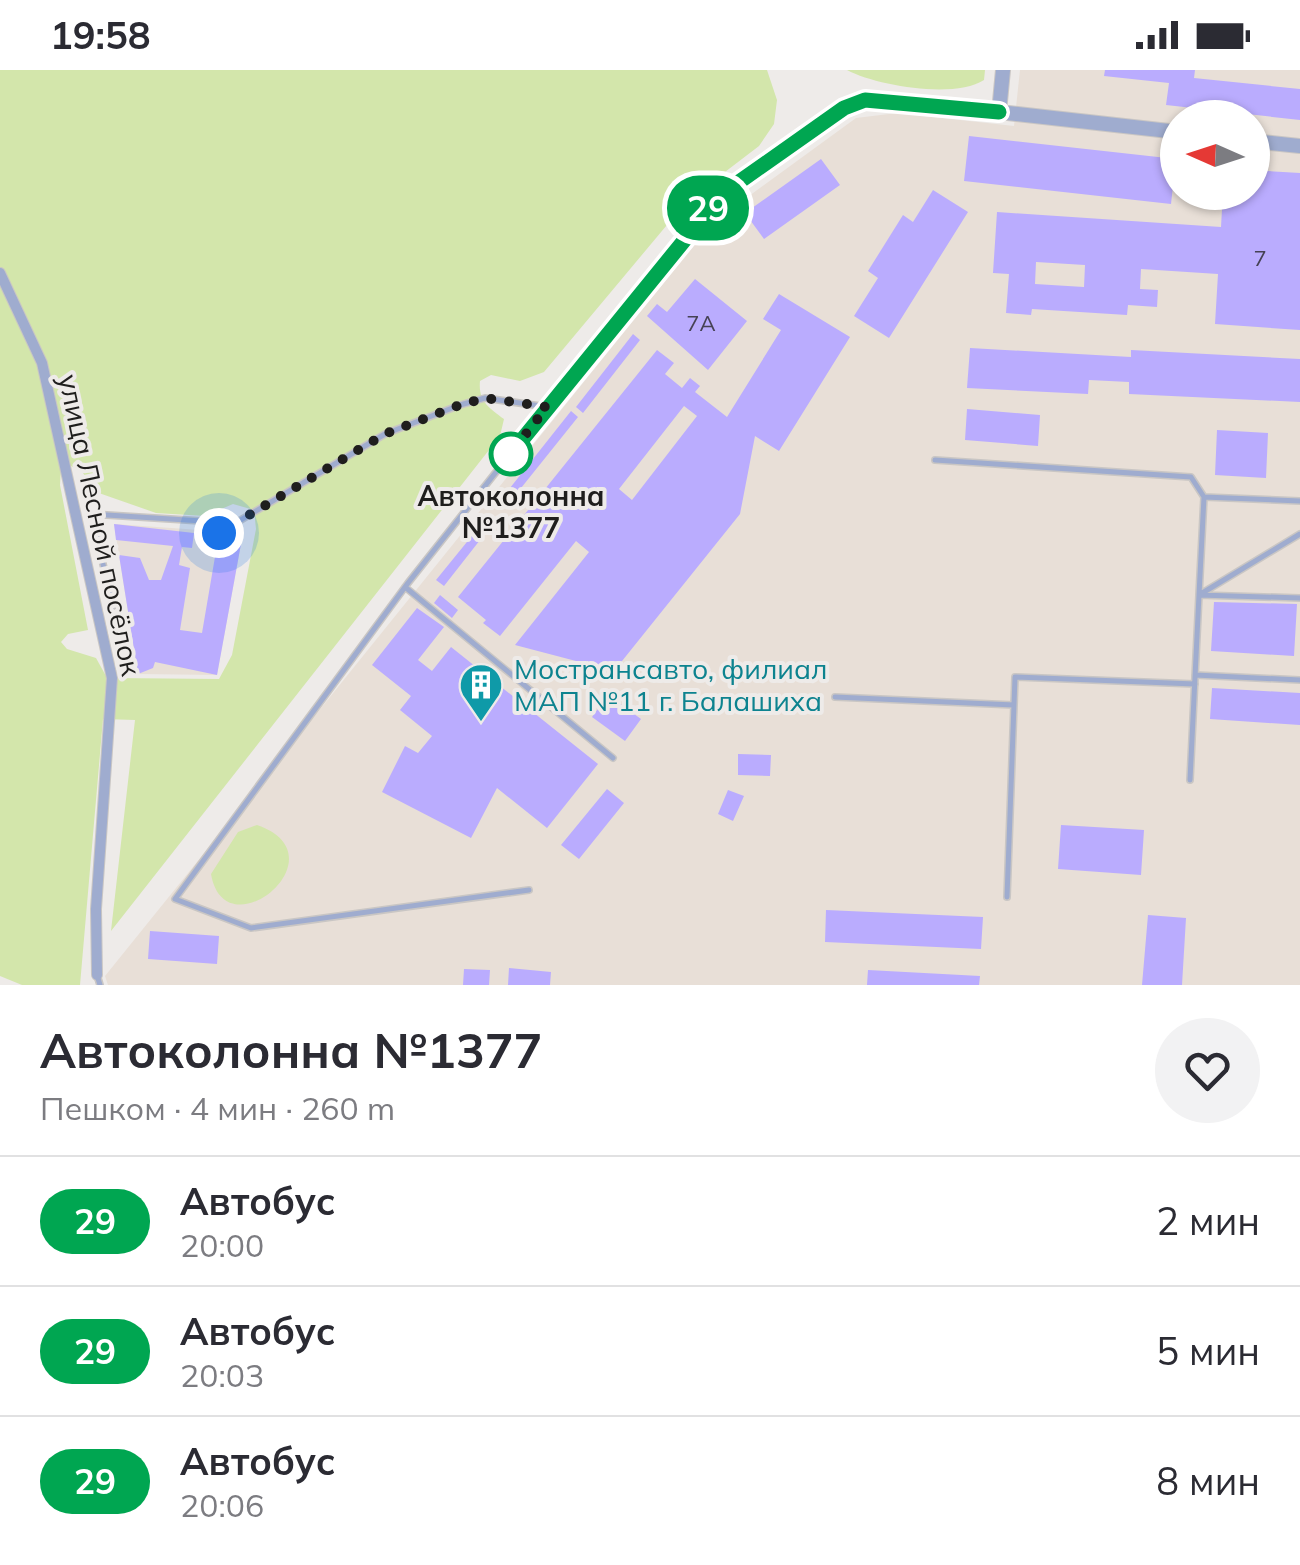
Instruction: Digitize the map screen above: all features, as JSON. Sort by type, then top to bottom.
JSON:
[{"type":"street","points":[[999,112],[1003,70]]},
{"type":"street","points":[[504,462],[722,194],[844,108],[865,100],[900,101],[1160,130]]},
{"type":"street","points":[[1270,142],[1300,146]]},
{"type":"street","name":"улица Лесной посёлок","points":[[0,273],[42,363],[112,678],[96,909],[99,980]]},
{"type":"lane","points":[[219,533],[385,434],[460,405],[485,398],[547,407]]},
{"type":"lane","points":[[934,460],[1191,476],[1204,497],[1190,780]]},
{"type":"lane","points":[[504,462],[406,587],[175,900],[251,928],[530,890]]},
{"type":"lane","points":[[1204,497],[1300,501]]},
{"type":"lane","points":[[78,512],[237,523]]},
{"type":"lane","points":[[91,514],[112,606]]},
{"type":"lane","points":[[1199,595],[1300,534]]},
{"type":"lane","points":[[406,587],[612,758]]},
{"type":"lane","points":[[1199,595],[1300,598]]},
{"type":"lane","points":[[1195,675],[1300,680]]},
{"type":"lane","points":[[1007,897],[1015,676],[1195,684]]},
{"type":"lane","points":[[835,697],[1014,705]]},
{"type":"shaded area","points":[[1020,70],[1300,70],[1300,985],[108,985],[105,976],[712,223],[856,118],[897,113],[1014,126]]},
{"type":"shaded area","points":[[114,524],[214,531],[241,544],[217,675],[138,674]]},
{"type":"green space","points":[[0,70],[767,70],[777,100],[774,124],[759,146],[687,201],[544,372],[520,381],[491,375],[480,381],[483,399],[504,419],[500,436],[111,931],[135,720],[103,719],[80,985],[22,985],[0,976]],"holes":[[[68,465],[81,470],[96,492],[156,513],[205,516],[233,504],[254,510],[256,529],[232,655],[219,679],[112,678],[106,676],[96,658],[67,649],[61,642],[68,634],[88,630],[60,485],[61,468]]]},
{"type":"green space","points":[[847,70],[985,70],[984,80],[971,86],[936,89],[896,85]]},
{"type":"green space","points":[[257,825],[281,839],[289,857],[285,875],[272,891],[255,902],[236,904],[221,896],[211,874],[238,832]]},
{"type":"building","points":[[1105,70],[1195,70],[1194,78],[1300,89],[1300,120],[1270,117],[1270,100],[1167,100],[1169,83],[1104,76]]},
{"type":"building","points":[[969,136],[1160,157],[1160,203],[964,181]]},
{"type":"building","points":[[821,159],[840,185],[764,239],[745,213]]},
{"type":"building","points":[[1270,171],[1300,173],[1300,330],[1215,324],[1218,274],[1141,269],[1140,289],[1158,290],[1157,307],[1128,305],[1127,315],[1032,309],[1031,315],[1006,313],[1009,274],[993,273],[997,212],[1221,227],[1222,210],[1270,210]],"holes":[[[1036,262],[1085,265],[1084,287],[1035,284]]]},
{"type":"building","points":[[933,190],[968,212],[889,338],[854,316],[878,278],[868,271],[903,215],[913,222]]},
{"type":"building","points":[[695,279],[747,321],[708,370],[647,316],[657,304],[667,312]]},
{"type":"building","points":[[779,294],[850,337],[779,451],[755,436],[740,514],[614,671],[515,645],[589,552],[576,541],[500,636],[483,623],[486,620],[458,597],[657,350],[674,363],[665,374],[682,388],[690,378],[700,386],[695,392],[727,417],[781,330],[763,319]],"holes":[[[684,406],[697,416],[632,500],[619,489]]]},
{"type":"building","points":[[633,334],[640,340],[583,413],[576,407]]},
{"type":"building","points":[[970,348],[1131,357],[1131,350],[1300,359],[1300,402],[1129,394],[1129,382],[1089,380],[1088,394],[967,388]]},
{"type":"building","points":[[967,409],[1040,415],[1038,446],[965,440]]},
{"type":"building","points":[[571,411],[578,417],[505,508],[498,503]]},
{"type":"building","points":[[1217,430],[1268,433],[1266,478],[1215,475]]},
{"type":"building","points":[[484,521],[491,526],[444,586],[436,580]]},
{"type":"building","points":[[114,524],[194,533],[192,548],[182,547],[179,565],[190,568],[180,630],[202,633],[216,551],[228,553],[229,544],[241,544],[217,675],[155,662],[153,668],[138,674],[119,555],[140,558],[149,580],[161,580],[173,546],[116,540]]},
{"type":"building","points":[[440,595],[458,610],[452,618],[434,603]]},
{"type":"building","points":[[1214,602],[1297,604],[1294,656],[1211,651]]},
{"type":"building","name":"Мострансавто, филиал МАП №11 г. Балашиха","points":[[417,608],[444,627],[418,660],[432,671],[451,647],[598,764],[547,828],[497,788],[471,838],[382,792],[405,746],[418,753],[432,736],[400,710],[411,696],[372,665]]},
{"type":"building","points":[[1212,688],[1300,693],[1300,725],[1210,719]]},
{"type":"building","points":[[608,695],[641,719],[625,741],[592,717]]},
{"type":"building","points":[[738,754],[771,755],[770,776],[738,775]]},
{"type":"building","points":[[607,789],[624,803],[579,859],[561,845]]},
{"type":"building","points":[[728,790],[744,796],[733,821],[718,814]]},
{"type":"building","points":[[1061,825],[1144,830],[1141,875],[1058,869]]},
{"type":"building","points":[[826,910],[983,917],[981,949],[825,942]]},
{"type":"building","points":[[1148,915],[1186,918],[1182,985],[1142,985]]},
{"type":"building","points":[[150,931],[219,936],[217,964],[148,959]]},
{"type":"building","points":[[509,968],[551,972],[550,985],[508,985]]},
{"type":"building","points":[[464,969],[490,970],[489,985],[463,985]]},
{"type":"building","points":[[868,970],[980,976],[979,985],[867,985]]},
{"type":"bus line","name":"29","points":[[504,462],[722,194],[844,108],[865,100],[999,112]]},
{"type":"place","name":"Автоколонна №1377","points":[[511,454]]},
{"type":"place","name":"Мострансавто, филиал МАП №11 г. Балашиха","points":[[481,723]]},
{"type":"route","points":[[219,533],[385,434],[485,398],[547,407],[504,462],[511,454]]}]
